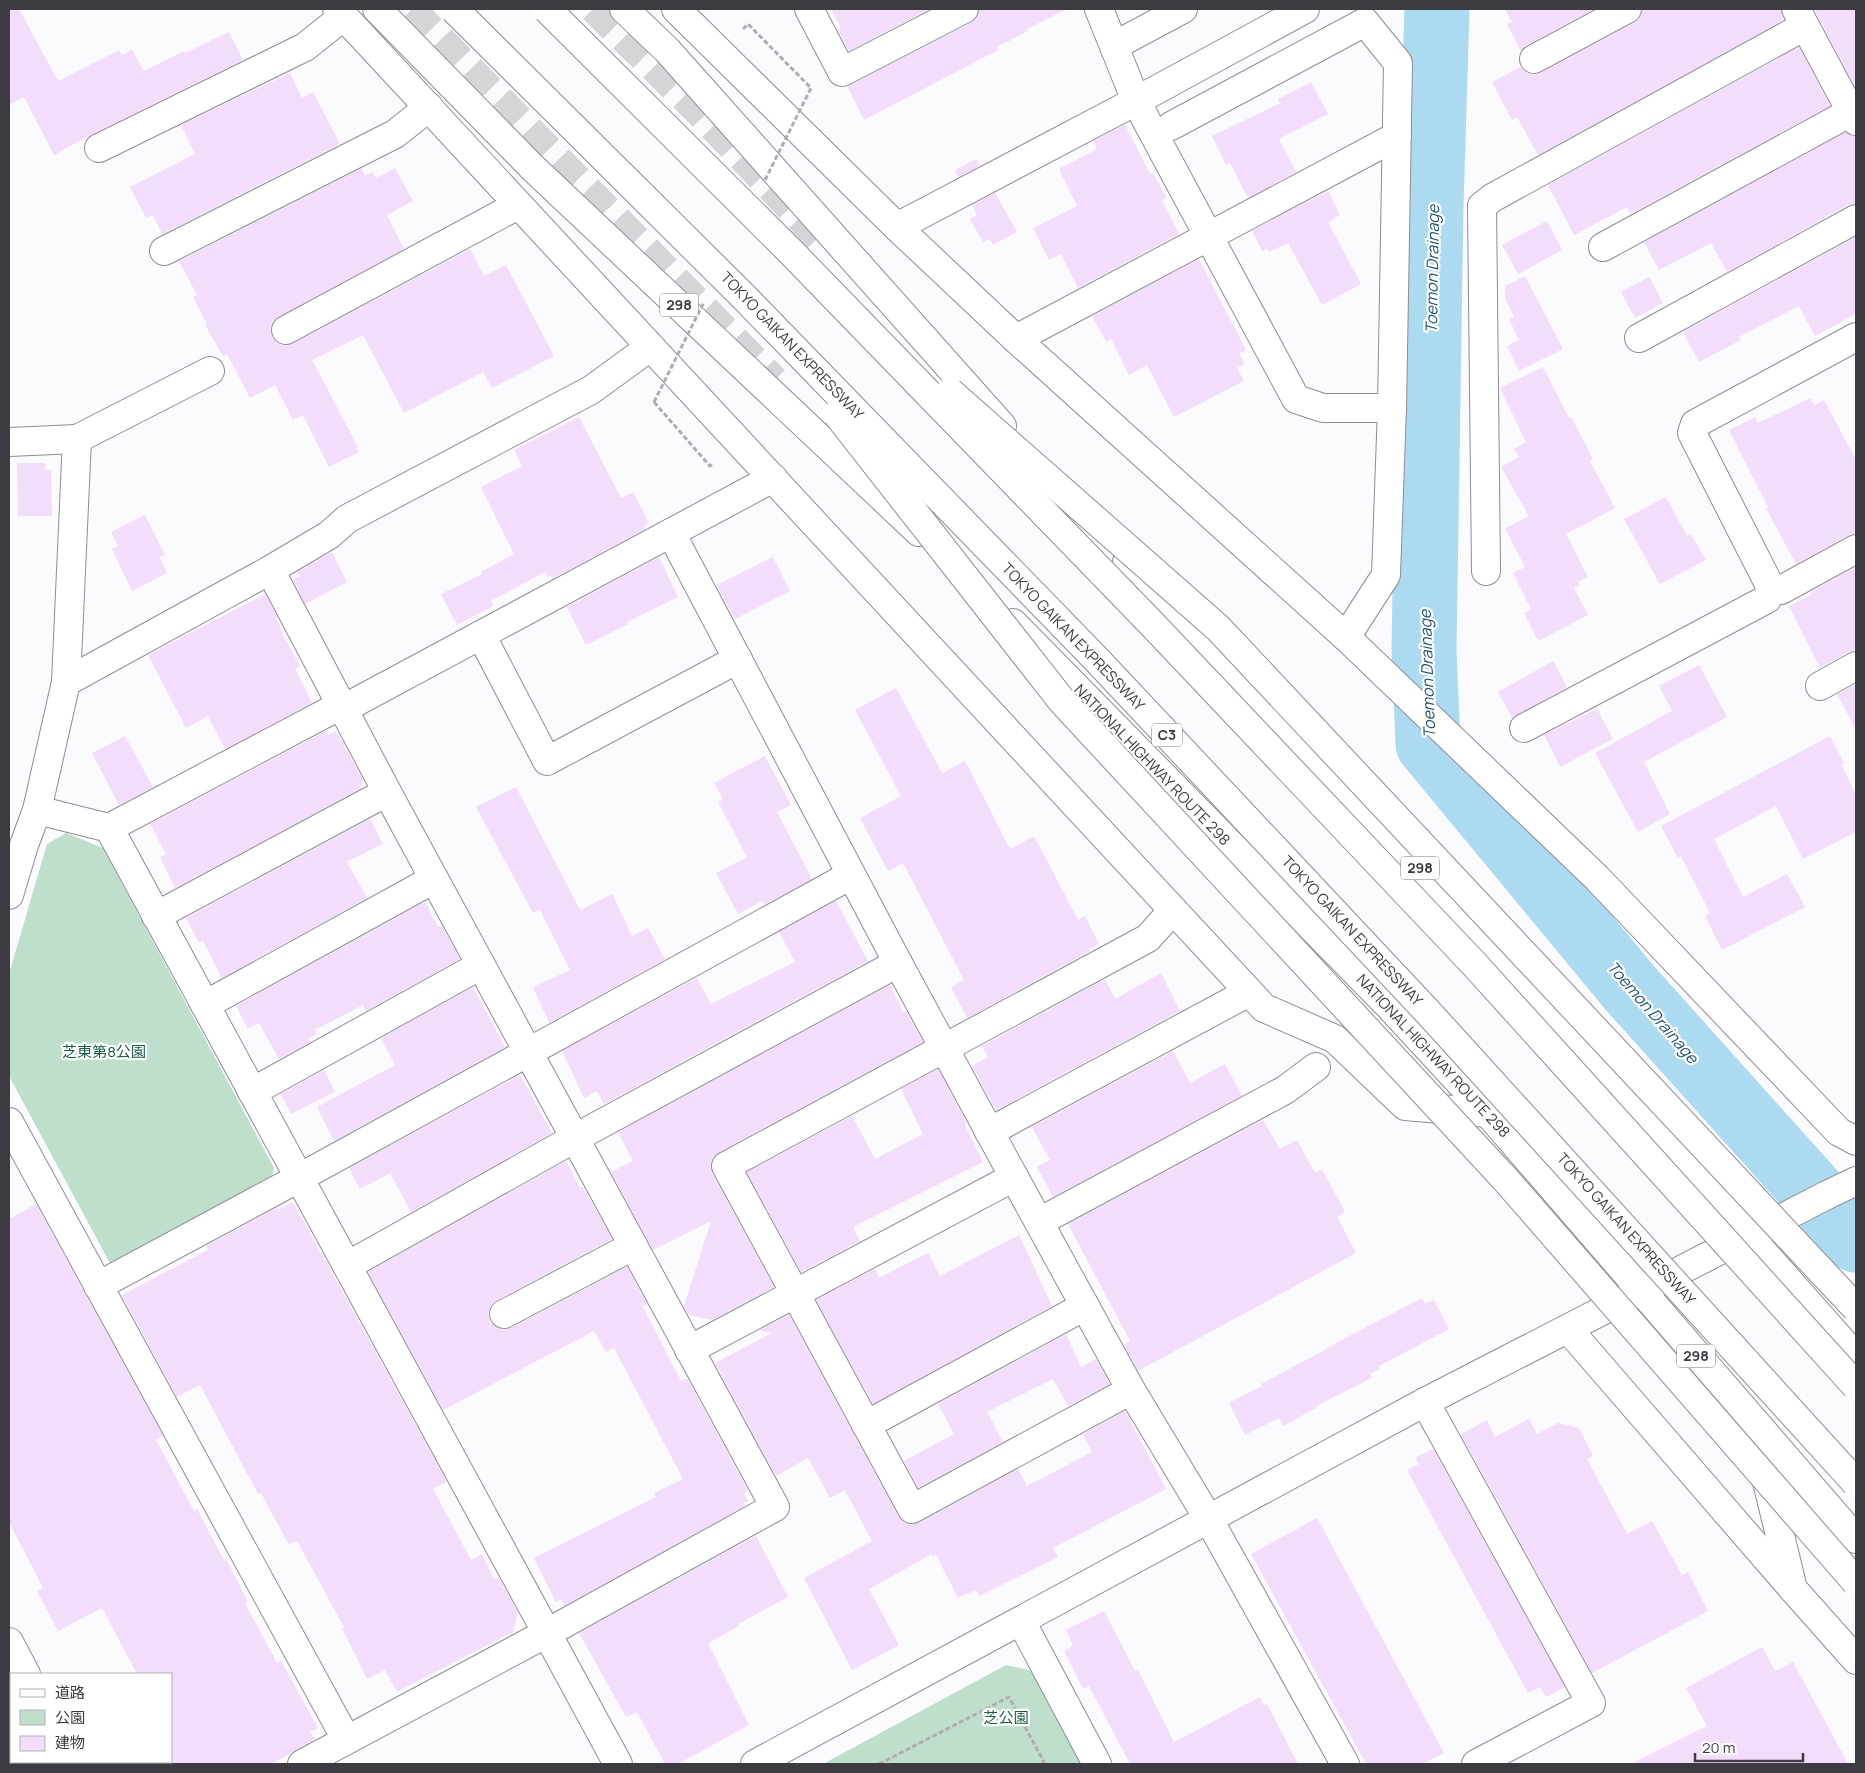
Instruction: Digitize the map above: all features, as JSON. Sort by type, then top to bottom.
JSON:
[{"type":"main road","name":"NATIONAL HIGHWAY ROUTE 298","points":[[377,9],[533,168],[986,595],[1390,1007],[1488,1113],[1856,1539]]},
{"type":"main road","name":"TOKYO GAIKAN EXPRESSWAY","points":[[454,9],[744,297],[1098,661],[1419,1003],[1856,1483]]},
{"type":"main road","points":[[547,9],[793,254],[1152,624],[1476,966],[1856,1386]]},
{"type":"main road","name":"298","points":[[624,9],[667,50],[1079,512],[1472,923],[1856,1357]]},
{"type":"main road","points":[[676,9],[897,227],[1016,339],[1346,637],[1597,878],[1839,1132],[1856,1142]]},
{"type":"main road","points":[[809,9],[842,72],[964,9]]},
{"type":"main road","points":[[1099,9],[1136,101],[1296,399],[1323,408],[1392,408]]},
{"type":"main road","points":[[1114,46],[1183,9]]},
{"type":"main road","points":[[897,227],[1136,101],[1305,9]]},
{"type":"main road","points":[[1534,59],[1627,9]]},
{"type":"main road","points":[[100,148],[306,47],[340,12],[1264,1008],[1335,1039],[1405,1106],[1488,1113]]},
{"type":"main road","points":[[1486,571],[1482,206],[1492,198],[1800,18],[1853,111],[1603,246]]},
{"type":"main road","points":[[1171,126],[1364,22],[1398,63],[1392,408],[1386,575],[1346,637]]},
{"type":"main road","points":[[164,251],[395,134],[429,107]]},
{"type":"main road","points":[[1016,339],[1396,136]]},
{"type":"main road","points":[[286,330],[518,205]]},
{"type":"main road","points":[[1640,338],[1856,220]]},
{"type":"main road","points":[[793,254],[1218,628],[1856,1308]]},
{"type":"main road","points":[[744,297],[1062,701],[1506,1180],[1856,1582]]},
{"type":"main road","points":[[1771,588],[1692,433],[1695,424],[1856,337]]},
{"type":"main road","points":[[66,682],[270,570],[329,535],[347,519],[591,390],[650,347]]},
{"type":"main road","points":[[9,442],[77,439],[210,371]]},
{"type":"main road","points":[[9,895],[37,810],[66,682],[77,439]]},
{"type":"main road","points":[[37,810],[109,828],[480,635],[774,478]]},
{"type":"main road","points":[[671,533],[851,875],[1038,1222],[1131,1390],[1208,1518],[1344,1764]]},
{"type":"main road","points":[[1771,588],[1781,590],[1856,549]]},
{"type":"main road","points":[[270,570],[480,965],[775,1507],[547,1633],[302,1764]]},
{"type":"main road","points":[[1524,728],[1766,599],[1771,588]]},
{"type":"main road","points":[[480,635],[547,760],[738,659]]},
{"type":"main road","points":[[1820,686],[1856,666]]},
{"type":"main road","points":[[156,916],[387,792]]},
{"type":"main road","points":[[109,828],[618,1764]]},
{"type":"main road","points":[[98,1286],[299,1178],[851,875]]},
{"type":"main road","points":[[205,1005],[434,879]]},
{"type":"main road","points":[[1131,1390],[912,1509],[726,1166],[1148,938],[1173,910]]},
{"type":"main road","points":[[346,1266],[575,1138],[898,963]]},
{"type":"main road","points":[[252,1092],[480,965]]},
{"type":"main road","points":[[989,1132],[1249,992]]},
{"type":"main road","points":[[1038,1222],[1285,1090],[1316,1067]]},
{"type":"main road","points":[[9,1122],[346,1740]]},
{"type":"main road","points":[[689,1350],[1014,1177]]},
{"type":"main road","points":[[755,1764],[1425,1402],[1856,1181]]},
{"type":"main road","points":[[504,1314],[633,1246]]},
{"type":"main road","points":[[866,1425],[1085,1306]]},
{"type":"main road","points":[[1568,1329],[1856,1660]]},
{"type":"main road","points":[[1425,1402],[1592,1703],[1476,1764]]},
{"type":"main road","points":[[1752,1420],[1793,1589]]},
{"type":"main road","points":[[1021,1621],[1097,1764]]},
{"type":"main road","points":[[9,1642],[25,1673]]},
{"type":"path","points":[[879,1764],[1009,1698],[1045,1764]]},
{"type":"green space","name":"芝東第8公園","points":[[66,833],[103,848],[274,1168],[271,1180],[111,1265],[9,1076],[9,974],[47,844]]},
{"type":"green space","name":"芝公園","points":[[1006,1665],[1033,1671],[1082,1764],[823,1764]]},
{"type":"building","points":[[9,9],[19,9],[58,81],[119,50],[122,55],[132,50],[144,71],[229,32],[243,60],[92,134],[54,155],[24,97],[9,105]]},
{"type":"building","points":[[831,9],[930,9],[849,51],[838,30],[841,28]]},
{"type":"building","points":[[979,9],[1067,9],[1027,29],[1028,31],[997,47],[998,50],[864,120],[847,86],[971,23],[977,17]]},
{"type":"building","points":[[1505,9],[1594,9],[1527,45],[1521,51],[1507,24],[1512,22]]},
{"type":"building","points":[[1643,9],[1780,9],[1784,20],[1538,155],[1517,117],[1512,120],[1492,82],[1521,67],[1533,75],[1541,73],[1634,23],[1640,17]]},
{"type":"building","points":[[1814,9],[1856,9],[1856,88]]},
{"type":"building","points":[[1799,47],[1830,106],[1630,214],[1627,207],[1574,235],[1548,185]]},
{"type":"building","points":[[290,73],[302,98],[313,92],[340,144],[162,234],[153,215],[146,218],[130,187],[195,154],[181,125]]},
{"type":"building","points":[[1311,82],[1328,114],[1279,139],[1296,172],[1248,198],[1230,163],[1226,165],[1212,136],[1280,103],[1278,99]]},
{"type":"building","points":[[1125,125],[1150,174],[1153,173],[1167,198],[1162,201],[1179,234],[1078,288],[1061,254],[1049,260],[1033,228],[1077,206],[1059,169],[1097,149],[1093,141]]},
{"type":"building","points":[[1846,132],[1856,137],[1856,203],[1848,205],[1727,272],[1711,243],[1659,270],[1644,242]]},
{"type":"building","points":[[976,159],[980,166],[958,177],[955,170]]},
{"type":"building","points":[[362,168],[365,176],[373,172],[376,178],[395,168],[413,201],[387,215],[404,249],[278,317],[272,322],[270,329],[272,337],[277,343],[285,346],[293,344],[470,249],[484,276],[506,265],[554,356],[492,388],[483,372],[404,413],[363,335],[312,360],[359,452],[329,467],[303,415],[293,420],[275,385],[250,398],[227,354],[223,356],[205,325],[207,324],[193,297],[197,295],[179,261]]},
{"type":"building","points":[[1328,191],[1340,215],[1328,222],[1361,284],[1322,305],[1288,243],[1269,252],[1267,249],[1262,251],[1252,231]]},
{"type":"building","points":[[995,193],[1017,232],[993,245],[990,239],[983,242],[970,219],[977,215],[972,205]]},
{"type":"building","points":[[1547,221],[1562,250],[1518,274],[1502,245]]},
{"type":"building","points":[[1856,237],[1856,314],[1815,336],[1799,306],[1739,337],[1741,340],[1699,362],[1683,332]]},
{"type":"building","points":[[1199,259],[1246,350],[1239,354],[1245,364],[1237,368],[1244,381],[1174,417],[1147,365],[1129,375],[1111,339],[1106,342],[1092,316]]},
{"type":"building","points":[[1525,276],[1563,349],[1519,371],[1507,346],[1519,340],[1509,319],[1514,317],[1505,298],[1505,286]]},
{"type":"building","points":[[1649,277],[1663,303],[1635,318],[1621,292]]},
{"type":"building","points":[[1543,367],[1569,418],[1571,417],[1593,459],[1590,461],[1615,508],[1566,534],[1588,577],[1578,582],[1580,585],[1574,588],[1588,615],[1538,641],[1524,613],[1531,609],[1513,573],[1525,567],[1505,528],[1529,516],[1501,467],[1519,457],[1514,449],[1526,442],[1500,388]]},
{"type":"building","points":[[1810,398],[1814,405],[1824,400],[1856,460],[1856,533],[1848,535],[1796,564],[1766,508],[1768,507],[1729,430],[1755,417],[1758,423]]},
{"type":"building","points":[[579,417],[621,498],[633,492],[649,523],[644,526],[645,529],[552,579],[545,572],[491,601],[493,606],[457,625],[441,594],[482,574],[481,572],[514,554],[481,487],[522,466],[514,450]]},
{"type":"building","points":[[17,463],[45,463],[45,470],[51,470],[52,516],[18,516]]},
{"type":"building","points":[[1666,497],[1687,536],[1691,534],[1706,560],[1660,584],[1624,519]]},
{"type":"building","points":[[145,515],[165,555],[159,557],[167,573],[132,591],[112,549],[118,546],[111,532]]},
{"type":"building","points":[[332,552],[347,582],[305,604],[293,579],[300,576],[297,572]]},
{"type":"building","points":[[659,557],[678,597],[586,645],[567,607]]},
{"type":"building","points":[[773,557],[790,591],[735,619],[717,585]]},
{"type":"building","points":[[1856,567],[1856,650],[1848,652],[1820,668],[1789,606]]},
{"type":"building","points":[[265,594],[278,618],[276,618],[282,629],[280,629],[300,666],[295,669],[312,703],[225,749],[208,716],[186,728],[148,655]]},
{"type":"building","points":[[1553,661],[1567,687],[1512,718],[1498,692]]},
{"type":"building","points":[[1699,665],[1727,717],[1644,762],[1670,814],[1638,832],[1595,753],[1672,711],[1659,686]]},
{"type":"building","points":[[1856,684],[1856,730],[1837,694]]},
{"type":"building","points":[[896,688],[942,773],[965,761],[1010,849],[1034,836],[1078,920],[1085,916],[1099,944],[1089,949],[1090,951],[967,1018],[951,987],[964,980],[903,863],[888,871],[860,818],[901,796],[855,710]]},
{"type":"building","points":[[1597,709],[1613,739],[1560,767],[1544,735]]},
{"type":"building","points":[[326,731],[328,735],[336,731],[363,780],[360,789],[175,888],[160,857],[166,854],[150,824]]},
{"type":"building","points":[[125,736],[153,787],[119,805],[92,753]]},
{"type":"building","points":[[1830,736],[1844,763],[1841,764],[1856,795],[1856,832],[1803,859],[1776,806],[1714,839],[1743,897],[1787,874],[1805,907],[1722,950],[1705,916],[1710,913],[1681,856],[1678,858],[1661,826]]},
{"type":"building","points":[[765,756],[791,805],[777,812],[812,879],[764,905],[762,901],[738,914],[716,873],[747,857],[718,802],[723,799],[714,783]]},
{"type":"building","points":[[516,787],[580,910],[612,894],[632,936],[648,928],[665,959],[549,1023],[533,987],[570,970],[540,910],[533,913],[476,807]]},
{"type":"building","points":[[370,819],[383,844],[347,862],[367,898],[222,978],[203,941],[199,943],[186,918]]},
{"type":"building","points":[[836,901],[868,961],[604,1104],[597,1091],[584,1098],[562,1051],[697,978],[711,1004],[795,962],[779,932]]},
{"type":"building","points":[[425,902],[438,927],[442,926],[459,958],[458,960],[366,1011],[363,1005],[315,1030],[317,1034],[308,1039],[310,1042],[279,1059],[259,1023],[248,1029],[236,1006]]},
{"type":"building","points":[[1161,973],[1180,1011],[996,1110],[972,1066],[988,1057],[982,1046],[1105,979],[1115,999]]},
{"type":"building","points":[[890,985],[903,1012],[906,1011],[923,1042],[719,1152],[712,1158],[710,1166],[712,1173],[774,1287],[712,1320],[689,1315],[684,1306],[711,1221],[653,1250],[611,1172],[633,1161],[618,1132]]},
{"type":"building","points":[[473,987],[505,1047],[334,1141],[317,1107],[395,1065],[381,1038]]},
{"type":"building","points":[[1173,1051],[1190,1083],[1225,1064],[1242,1096],[1053,1197],[1037,1167],[1050,1160],[1032,1127]]},
{"type":"building","points":[[938,1069],[967,1124],[965,1125],[983,1162],[853,1227],[860,1241],[801,1272],[747,1172],[852,1116],[875,1159],[923,1134],[901,1089]]},
{"type":"building","points":[[324,1070],[335,1092],[291,1114],[281,1094]]},
{"type":"building","points":[[520,1075],[552,1133],[411,1212],[390,1173],[360,1189],[349,1168]]},
{"type":"building","points":[[1263,1120],[1280,1149],[1297,1140],[1315,1173],[1322,1169],[1345,1212],[1337,1217],[1356,1253],[1138,1371],[1124,1344],[1130,1341],[1068,1224]]},
{"type":"building","points":[[566,1161],[580,1188],[583,1187],[612,1239],[497,1300],[491,1305],[488,1313],[490,1322],[503,1330],[511,1328],[627,1267],[648,1306],[642,1305],[681,1381],[687,1378],[748,1491],[744,1493],[748,1501],[742,1504],[744,1507],[564,1606],[561,1599],[556,1602],[534,1558],[656,1497],[654,1493],[683,1479],[614,1348],[606,1352],[594,1331],[443,1410],[368,1272]]},
{"type":"building","points":[[293,1202],[447,1482],[433,1489],[471,1560],[482,1554],[494,1579],[498,1577],[518,1612],[513,1632],[397,1692],[385,1670],[367,1679],[342,1628],[344,1627],[297,1541],[289,1545],[261,1493],[258,1494],[200,1385],[177,1397],[122,1295],[208,1250],[206,1246],[277,1208],[278,1210]]},
{"type":"building","points":[[36,1204],[163,1436],[156,1440],[194,1511],[197,1509],[224,1560],[226,1559],[248,1602],[245,1603],[277,1663],[281,1661],[318,1728],[310,1732],[315,1739],[272,1764],[171,1764],[172,1673],[136,1673],[102,1608],[58,1631],[37,1591],[43,1588],[9,1522],[9,1219]]},
{"type":"building","points":[[1019,1235],[1052,1306],[873,1404],[816,1300],[875,1269],[879,1278],[928,1253],[940,1276]]},
{"type":"building","points":[[1422,1298],[1425,1304],[1434,1300],[1449,1329],[1379,1366],[1380,1369],[1370,1374],[1372,1378],[1316,1406],[1316,1408],[1283,1426],[1279,1418],[1245,1435],[1229,1403],[1332,1345]]},
{"type":"building","points":[[789,1315],[898,1516],[904,1523],[912,1525],[919,1523],[1018,1469],[1027,1486],[1092,1452],[1083,1434],[1125,1411],[1166,1489],[1053,1548],[1058,1557],[979,1596],[976,1590],[958,1598],[936,1555],[933,1557],[932,1554],[869,1589],[899,1645],[852,1670],[804,1578],[872,1541],[845,1490],[830,1498],[808,1458],[776,1476],[715,1363],[772,1333],[759,1330]]},
{"type":"building","points":[[1066,1334],[1081,1367],[1096,1359],[1110,1384],[1068,1406],[1053,1379],[987,1412],[1003,1442],[918,1488],[904,1461],[954,1434],[938,1404]]},
{"type":"building","points":[[1529,1419],[1537,1434],[1558,1423],[1579,1428],[1593,1456],[1587,1459],[1627,1534],[1652,1521],[1682,1575],[1688,1572],[1708,1611],[1592,1673],[1461,1434],[1487,1420],[1495,1437]]},
{"type":"building","points":[[1433,1449],[1565,1687],[1546,1697],[1540,1687],[1528,1693],[1407,1470],[1419,1464],[1415,1458]]},
{"type":"building","points":[[1317,1518],[1444,1753],[1422,1764],[1366,1764],[1251,1554]]},
{"type":"building","points":[[756,1536],[788,1597],[738,1624],[739,1626],[708,1643],[749,1725],[678,1764],[665,1764],[637,1712],[626,1717],[579,1633]]},
{"type":"building","points":[[1104,1611],[1135,1671],[1138,1670],[1174,1742],[1260,1697],[1264,1705],[1267,1704],[1298,1764],[1130,1764],[1089,1686],[1083,1689],[1064,1651],[1073,1646],[1066,1630]]},
{"type":"building","points":[[1762,1647],[1775,1671],[1793,1662],[1848,1764],[1631,1764],[1707,1726],[1686,1688]]},
{"type":"waterway","name":"Toemon Drainage","points":[[1437,9],[1431,206],[1424,651],[1428,744],[1629,987],[1856,1240]]},
{"type":"tunnel","points":[[412,9],[775,380]]},
{"type":"tunnel","points":[[593,9],[698,112],[818,238]]}]
